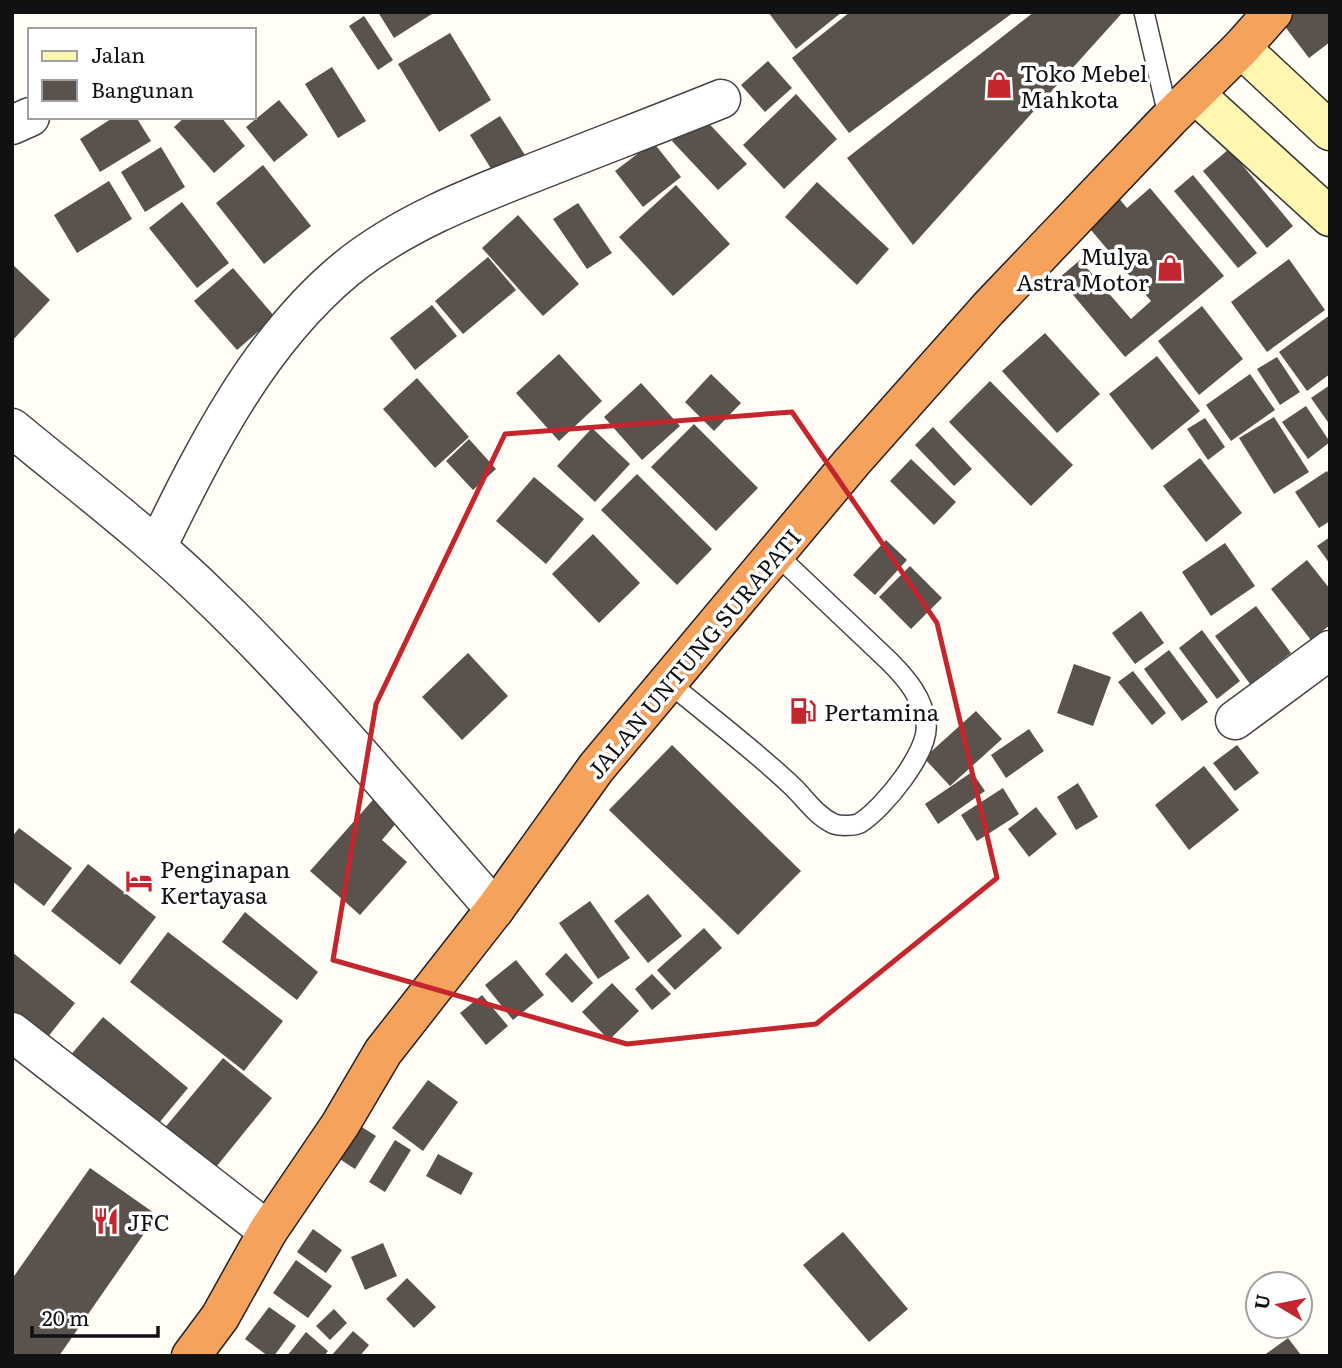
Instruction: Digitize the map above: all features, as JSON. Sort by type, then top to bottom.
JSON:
[{"type":"highway","name":"JALAN UNTUNG SURAPATI","points":[[191,1356],[220,1317],[268,1231],[340,1125],[383,1052],[495,909],[596,768],[852,462],[988,309],[1273,12]]},
{"type":"main road","points":[[1241,48],[1330,131]]},
{"type":"main road","points":[[1182,107],[1330,217]]},
{"type":"street","points":[[157,547],[222,418],[269,351],[346,270],[384,242],[428,217],[721,99]]},
{"type":"street","points":[[12,125],[28,118]]},
{"type":"street","points":[[12,428],[157,547],[212,598],[279,666],[495,909]]},
{"type":"street","points":[[1235,720],[1330,650]]},
{"type":"street","points":[[12,1032],[268,1231]]},
{"type":"lane","points":[[1144,12],[1182,107]]},
{"type":"lane","points":[[668,682],[791,785],[812,809],[836,825],[858,824],[887,799],[914,764],[927,727],[920,699],[904,676],[776,554]]},
{"type":"highlighted area","points":[[792,412],[937,623],[997,878],[816,1024],[627,1044],[333,960],[376,704],[505,434]]},
{"type":"building","points":[[378,12],[435,12],[394,38]]},
{"type":"building","points":[[768,12],[842,12],[796,49]]},
{"type":"building","points":[[850,12],[1014,12],[849,133],[792,58]]},
{"type":"building","name":"Toko Mebel Mahkota","points":[[1034,12],[1123,12],[913,245],[847,158]]},
{"type":"building","points":[[1290,12],[1330,12],[1330,42],[1309,58],[1280,20]]},
{"type":"building","points":[[364,16],[393,60],[378,70],[349,26]]},
{"type":"building","points":[[450,33],[491,100],[439,132],[398,64]]},
{"type":"building","points":[[768,61],[792,88],[765,112],[741,85]]},
{"type":"building","points":[[332,67],[366,121],[338,138],[305,84]]},
{"type":"building","points":[[796,94],[837,139],[784,189],[743,145]]},
{"type":"building","points":[[279,100],[308,135],[274,162],[246,127]]},
{"type":"building","points":[[700,114],[747,164],[718,190],[672,141]]},
{"type":"building","points":[[500,116],[525,155],[495,175],[470,135]]},
{"type":"building","points":[[111,119],[137,119],[151,141],[100,172],[80,139]]},
{"type":"building","points":[[183,119],[223,119],[245,146],[214,173],[174,127]]},
{"type":"building","points":[[653,142],[681,177],[643,207],[615,171]]},
{"type":"building","points":[[161,147],[185,187],[145,212],[121,172]]},
{"type":"building","points":[[1229,149],[1293,226],[1267,248],[1203,171]]},
{"type":"building","points":[[263,165],[311,226],[264,264],[216,203]]},
{"type":"building","points":[[1193,175],[1257,253],[1238,268],[1174,191]]},
{"type":"building","points":[[109,181],[132,219],[77,253],[54,215]]},
{"type":"building","points":[[817,182],[889,249],[857,285],[785,217]]},
{"type":"building","points":[[676,185],[730,244],[673,296],[619,237]]},
{"type":"building","name":"Mulya Astra Motor","points":[[1150,188],[1224,276],[1125,357],[1059,278],[1080,260],[1131,319],[1151,301],[1080,217],[1112,190],[1127,208]]},
{"type":"building","points":[[182,202],[229,263],[197,288],[149,228]]},
{"type":"building","points":[[578,203],[612,253],[587,269],[553,219]]},
{"type":"building","points":[[518,215],[579,284],[543,316],[482,248]]},
{"type":"building","points":[[488,257],[516,290],[463,334],[435,301]]},
{"type":"building","points":[[1289,259],[1325,310],[1267,352],[1231,302]]},
{"type":"building","points":[[12,264],[50,300],[12,341]]},
{"type":"building","points":[[233,268],[275,317],[237,350],[194,301]]},
{"type":"building","points":[[432,305],[457,336],[415,370],[390,338]]},
{"type":"building","points":[[1202,306],[1243,359],[1199,395],[1158,341]]},
{"type":"building","points":[[1330,315],[1330,374],[1307,391],[1279,352]]},
{"type":"building","points":[[1045,333],[1100,394],[1057,433],[1002,371]]},
{"type":"building","points":[[559,354],[602,401],[559,441],[516,393]]},
{"type":"building","points":[[1157,356],[1200,411],[1152,450],[1109,394]]},
{"type":"building","points":[[1277,357],[1300,392],[1280,405],[1257,369]]},
{"type":"building","points":[[711,374],[741,403],[714,431],[685,402]]},
{"type":"building","points":[[1250,374],[1275,410],[1231,441],[1206,405]]},
{"type":"building","points":[[417,378],[469,437],[435,468],[383,409]]},
{"type":"building","points":[[990,381],[1073,465],[1031,506],[949,422]]},
{"type":"building","points":[[641,383],[680,426],[642,460],[604,417]]},
{"type":"building","points":[[1330,385],[1330,425],[1311,398]]},
{"type":"building","points":[[1306,406],[1330,442],[1308,459],[1282,422]]},
{"type":"building","points":[[1274,417],[1309,472],[1274,494],[1239,438]]},
{"type":"building","points":[[1205,418],[1225,447],[1208,460],[1187,429]]},
{"type":"building","points":[[694,424],[758,488],[716,531],[651,467]]},
{"type":"building","points":[[933,427],[972,469],[954,486],[915,445]]},
{"type":"building","points":[[592,428],[630,464],[595,502],[557,466]]},
{"type":"building","points":[[469,439],[496,469],[473,490],[446,461]]},
{"type":"building","points":[[1200,458],[1242,513],[1206,542],[1163,486]]},
{"type":"building","points":[[911,459],[956,502],[934,525],[890,481]]},
{"type":"building","points":[[1327,471],[1330,476],[1330,521],[1319,528],[1295,492]]},
{"type":"building","points":[[637,474],[712,549],[677,585],[601,510]]},
{"type":"building","points":[[534,477],[584,519],[546,564],[496,521]]},
{"type":"building","points":[[593,534],[640,583],[599,623],[552,574]]},
{"type":"building","points":[[1330,537],[1330,564],[1317,546]]},
{"type":"building","points":[[886,540],[907,560],[875,595],[853,575]]},
{"type":"building","points":[[1225,543],[1255,586],[1211,616],[1182,572]]},
{"type":"building","points":[[1307,560],[1330,589],[1330,625],[1311,640],[1271,589]]},
{"type":"building","points":[[910,566],[942,598],[911,629],[879,597]]},
{"type":"building","points":[[1256,606],[1291,653],[1250,684],[1215,636]]},
{"type":"building","points":[[1141,611],[1164,643],[1135,664],[1112,633]]},
{"type":"building","points":[[1202,630],[1240,681],[1217,699],[1179,648]]},
{"type":"building","points":[[1169,650],[1208,702],[1182,721],[1144,669]]},
{"type":"building","points":[[468,653],[508,696],[462,740],[422,697]]},
{"type":"building","points":[[1074,664],[1111,677],[1093,726],[1057,713]]},
{"type":"building","points":[[1133,671],[1166,713],[1152,725],[1118,682]]},
{"type":"building","points":[[976,711],[1002,739],[950,786],[924,758]]},
{"type":"building","points":[[1029,729],[1044,751],[1006,778],[991,755]]},
{"type":"building","points":[[672,745],[801,871],[738,935],[609,810]]},
{"type":"building","points":[[1237,745],[1259,773],[1235,791],[1213,763]]},
{"type":"building","points":[[1204,766],[1239,810],[1189,850],[1155,805]]},
{"type":"building","points":[[972,772],[985,791],[938,824],[925,804]]},
{"type":"building","points":[[1078,783],[1098,817],[1076,830],[1057,797]]},
{"type":"building","points":[[1003,788],[1019,814],[977,841],[961,815]]},
{"type":"building","points":[[379,793],[403,815],[382,840],[407,862],[360,915],[310,871]]},
{"type":"building","points":[[1036,807],[1057,834],[1029,857],[1008,829]]},
{"type":"building","points":[[19,828],[72,868],[44,906],[12,881],[12,837]]},
{"type":"building","points":[[88,864],[156,917],[120,965],[51,911]]},
{"type":"building","points":[[648,894],[682,936],[648,963],[614,921]]},
{"type":"building","points":[[590,901],[630,958],[598,979],[559,923]]},
{"type":"building","points":[[245,912],[318,972],[297,1000],[222,942]]},
{"type":"building","points":[[704,928],[722,948],[675,990],[657,970]]},
{"type":"building","points":[[168,932],[283,1021],[244,1071],[130,982]]},
{"type":"building","points":[[12,952],[75,1003],[47,1038],[12,1010]]},
{"type":"building","points":[[566,953],[593,983],[572,1003],[545,974]]},
{"type":"building","points":[[516,960],[544,995],[513,1020],[485,985]]},
{"type":"building","points":[[652,974],[671,994],[652,1010],[635,989]]},
{"type":"building","points":[[612,983],[639,1011],[609,1040],[582,1012]]},
{"type":"building","points":[[482,995],[508,1026],[486,1045],[460,1013]]},
{"type":"building","points":[[103,1017],[188,1088],[154,1129],[69,1057]]},
{"type":"building","points":[[223,1058],[272,1098],[208,1177],[158,1136]]},
{"type":"building","points":[[428,1080],[458,1102],[423,1151],[392,1128]]},
{"type":"building","points":[[357,1124],[376,1136],[355,1169],[335,1156]]},
{"type":"building","points":[[395,1140],[411,1150],[385,1192],[369,1182]]},
{"type":"building","points":[[438,1154],[473,1173],[461,1195],[426,1176]]},
{"type":"building","points":[[90,1168],[157,1215],[59,1356],[12,1356],[12,1279]]},
{"type":"building","points":[[313,1229],[342,1250],[326,1273],[297,1252]]},
{"type":"building","points":[[843,1232],[908,1309],[869,1342],[803,1265]]},
{"type":"building","points":[[383,1243],[397,1276],[365,1290],[351,1257]]},
{"type":"building","points":[[296,1260],[332,1286],[308,1318],[273,1293]]},
{"type":"building","points":[[407,1278],[436,1307],[414,1328],[386,1299]]},
{"type":"building","points":[[269,1307],[296,1326],[274,1356],[268,1356],[245,1339]]},
{"type":"building","points":[[334,1309],[347,1323],[330,1340],[316,1326]]},
{"type":"building","points":[[353,1331],[369,1345],[360,1356],[331,1356]]},
{"type":"building","points":[[306,1332],[328,1351],[324,1356],[287,1356]]},
{"type":"building","points":[[1285,1340],[1290,1340],[1301,1355],[1263,1356]]},
{"type":"place","name":"Toko Mebel Mahkota","points":[[999,85]]},
{"type":"place","name":"Mulya Astra Motor","points":[[1170,268]]},
{"type":"place","name":"Pertamina","points":[[803,711]]},
{"type":"place","name":"Penginapan Kertayasa","points":[[139,881]]},
{"type":"place","name":"JFC","points":[[106,1221]]}]
